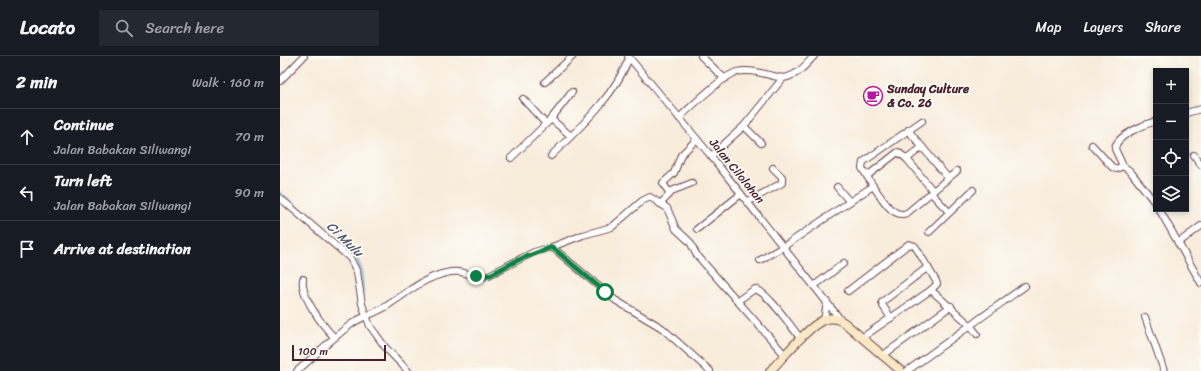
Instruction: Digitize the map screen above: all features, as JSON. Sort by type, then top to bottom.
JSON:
[{"type":"street","points":[[280,81],[304,56]]},
{"type":"street","points":[[545,82],[573,56]]},
{"type":"street","points":[[701,56],[724,79]]},
{"type":"street","points":[[711,156],[744,126],[783,78],[801,70],[814,56]]},
{"type":"street","points":[[551,156],[571,136],[606,96],[625,68],[628,57]]},
{"type":"street","name":"Jalan Cilolohan","points":[[628,57],[711,156],[840,319]]},
{"type":"street","points":[[679,118],[724,79],[738,72],[748,71],[783,78]]},
{"type":"street","points":[[511,158],[548,121],[572,92]]},
{"type":"street","points":[[523,99],[548,121],[571,136]]},
{"type":"street","points":[[1189,112],[1201,109]]},
{"type":"street","points":[[922,121],[863,162],[862,168],[873,186],[895,214],[902,215],[907,213],[957,171]]},
{"type":"street","points":[[1153,122],[1140,126],[1117,143],[1115,149],[1123,166],[1130,171],[1153,200]]},
{"type":"street","points":[[744,126],[761,143]]},
{"type":"street","points":[[908,130],[948,178]]},
{"type":"street","points":[[669,192],[663,183],[674,173],[681,155],[697,139]]},
{"type":"street","points":[[1092,145],[1112,167],[1117,169],[1123,166]]},
{"type":"street","points":[[907,159],[922,147]]},
{"type":"street","points":[[867,176],[898,152],[907,159],[949,212]]},
{"type":"street","points":[[1194,155],[1201,165]]},
{"type":"street","points":[[747,202],[782,183],[782,177],[773,168]]},
{"type":"street","points":[[660,204],[667,197],[669,192],[692,183]]},
{"type":"street","points":[[760,260],[783,247],[873,186]]},
{"type":"street","points":[[837,187],[849,201]]},
{"type":"street","points":[[929,232],[973,190]]},
{"type":"street","points":[[697,229],[741,194]]},
{"type":"street","points":[[297,371],[334,337],[353,323],[368,316],[414,287],[435,276],[458,271],[480,277],[487,276],[529,255],[583,235],[612,227],[648,197],[668,210],[677,230],[690,242],[696,254],[737,301],[748,310],[785,355]]},
{"type":"street","points":[[280,198],[350,258],[357,272],[368,316],[379,340],[408,371]]},
{"type":"street","points":[[1161,212],[1201,283]]},
{"type":"street","points":[[1178,242],[1201,226]]},
{"type":"street","points":[[848,292],[909,244],[915,246],[937,284],[931,290],[863,337]]},
{"type":"street","points":[[552,247],[615,300],[657,324],[710,371]]},
{"type":"street","points":[[814,286],[844,263]]},
{"type":"street","points":[[891,318],[882,302],[928,267]]},
{"type":"street","points":[[303,279],[305,292],[319,322],[334,337]]},
{"type":"street","points":[[907,371],[1025,286]]},
{"type":"street","points":[[737,301],[755,288],[758,289],[766,296],[800,339]]},
{"type":"street","points":[[931,290],[951,306],[977,334]]},
{"type":"street","points":[[824,320],[828,302]]},
{"type":"street","points":[[882,356],[951,306]]},
{"type":"street","points":[[1145,317],[1164,371]]},
{"type":"street","points":[[770,371],[800,339],[824,320],[840,319],[863,337],[882,356],[901,371]]},
{"type":"waterway","name":"Ci Mulu","points":[[280,193],[357,259],[361,269],[363,294]]},
{"type":"place","name":"Sunday Culture & Co. 26","points":[[873,96]]},
{"type":"route","points":[[476,276],[483,277],[490,275],[534,252],[552,247],[567,258],[605,292]]}]
